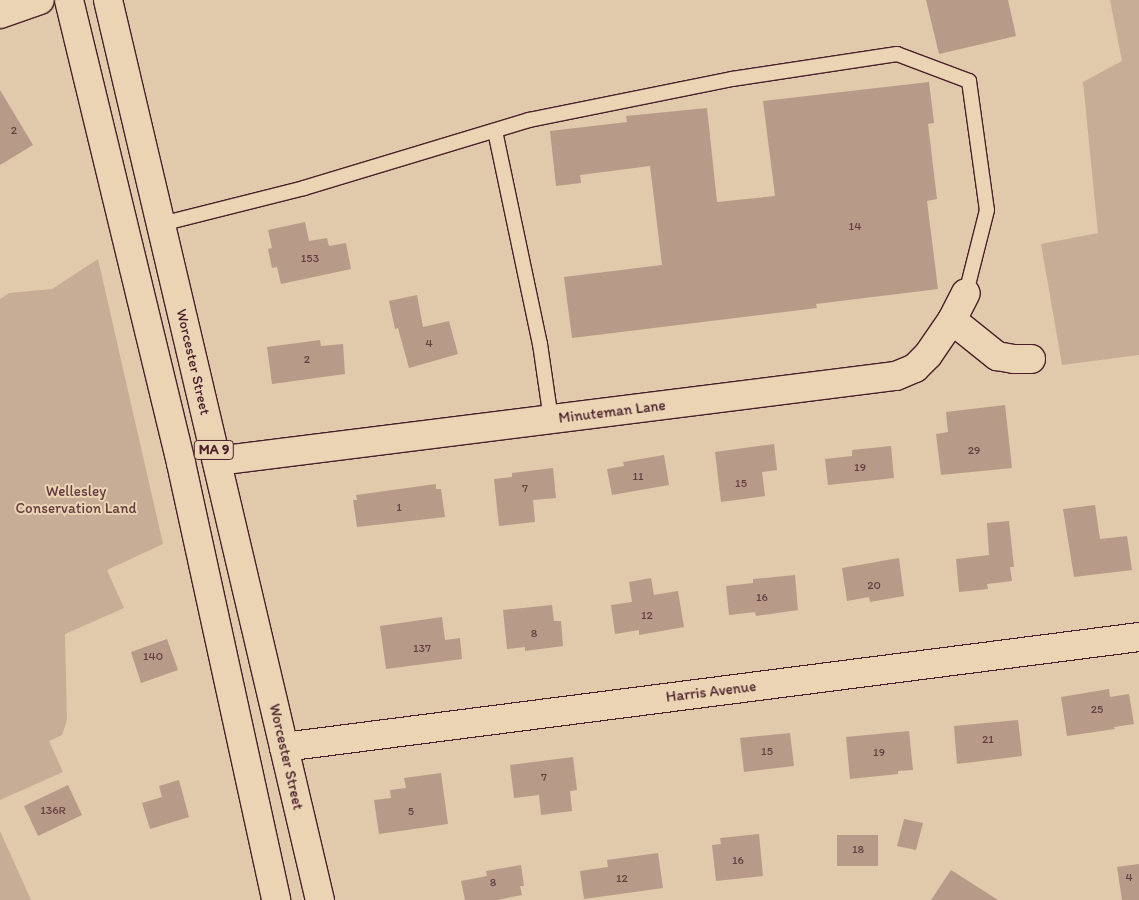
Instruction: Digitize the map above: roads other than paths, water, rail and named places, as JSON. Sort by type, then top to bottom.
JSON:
[{"type":"main road","points":[[0,14],[40,0]]},
{"type":"main road","name":"MA 9","points":[[69,0],[177,444],[276,900]]},
{"type":"main road","name":"Worcester Street","points":[[108,0],[320,900]]},
{"type":"main road","name":"Minuteman Lane","points":[[217,461],[896,376],[915,368],[928,355],[952,320],[966,293]]},
{"type":"main road","points":[[952,320],[997,356],[1031,359]]},
{"type":"main road","name":"Harris Avenue","points":[[284,747],[1139,637]]},
{"type":"lane","points":[[161,224],[304,188],[529,120],[732,79],[897,54],[969,81],[987,210],[966,293]]},
{"type":"lane","points":[[495,131],[540,344],[551,419]]},
{"type":"park label","name":"Wellesley Conservation Land","points":[[76,500]]}]
